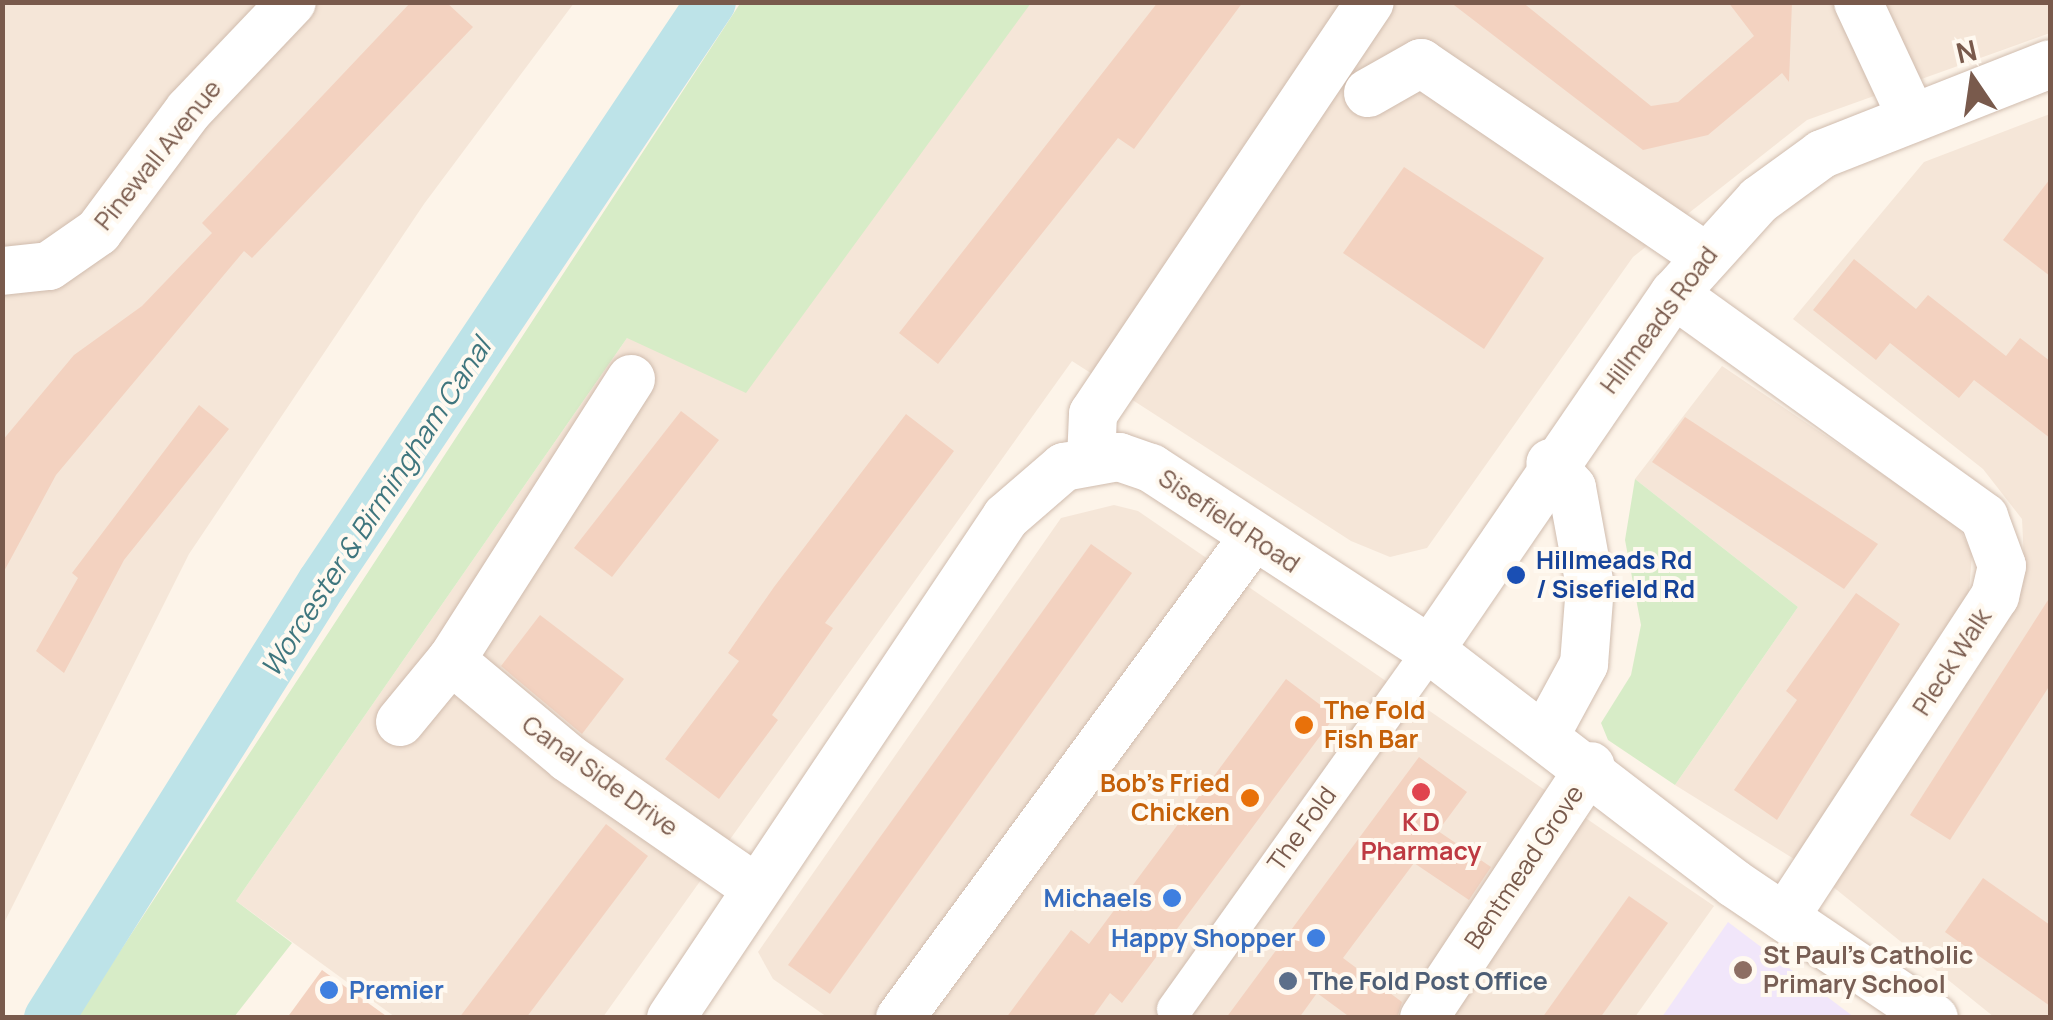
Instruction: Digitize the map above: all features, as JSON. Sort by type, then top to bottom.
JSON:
[{"type":"street","name":"Pinewall Avenue","points":[[2,271],[48,266],[98,232],[189,110],[292,2]]},
{"type":"street","points":[[688,1012],[754,887],[1006,517],[1064,467],[1092,460],[1093,414],[1370,2]]},
{"type":"street","points":[[1858,2],[1912,118]]},
{"type":"street","points":[[1368,93],[1422,63],[1704,255]]},
{"type":"street","name":"Hillmeads Road","points":[[1430,650],[1550,463],[1704,255],[1822,154],[2050,64]]},
{"type":"street","name":"Pleck Walk","points":[[1674,294],[1984,517],[2002,566],[1995,596],[1784,917]]},
{"type":"street","points":[[400,722],[451,660],[631,379]]},
{"type":"street","name":"Sisefield Road","points":[[1092,460],[1151,468],[1252,539],[1430,650],[1590,766],[1784,917],[1934,1018]]},
{"type":"street","points":[[1546,734],[1584,664],[1590,586],[1572,488],[1550,463]]},
{"type":"street","points":[[900,1018],[1252,539]]},
{"type":"street","name":"The Fold","points":[[1174,1008],[1430,650]]},
{"type":"street","name":"Canal Side Drive","points":[[451,660],[568,758],[754,887]]},
{"type":"street","name":"Bentmead Grove","points":[[1424,1018],[1590,766]]},
{"type":"shaded area","points":[[3,3],[574,3],[424,204],[189,554],[3,925]]},
{"type":"shaded area","points":[[1031,3],[2050,3],[2050,33],[1807,120],[1633,257],[1427,548],[1390,557],[1351,541],[1072,361],[603,1017],[395,1017],[236,901],[627,338]]},
{"type":"shaded area","points":[[2050,114],[2050,1017],[1994,1017],[1832,886],[2024,560],[2022,519],[1983,469],[1793,319],[1924,162]]},
{"type":"shaded area","points":[[1722,366],[1958,525],[1972,554],[1967,617],[1802,864],[1675,785],[1798,607],[1635,479]]},
{"type":"shaded area","points":[[1114,505],[1138,511],[1714,906],[1635,1017],[827,1017],[773,979],[758,952],[1061,518]]},
{"type":"shaded area","name":"St Paul's Catholic Primary School","points":[[1728,922],[1854,1017],[1662,1017]]},
{"type":"green space","points":[[741,2],[1031,3],[746,393],[627,338],[236,901],[292,943],[234,1017],[77,1017]]},
{"type":"green space","points":[[1635,479],[1798,607],[1675,785],[1608,740],[1601,723],[1631,675],[1641,625],[1625,540]]},
{"type":"building","points":[[411,2],[446,2],[473,27],[252,258],[244,251],[56,475],[2,575],[2,441],[74,355],[142,306],[212,233],[202,223]]},
{"type":"building","points":[[1158,2],[1243,2],[1134,149],[1118,138],[938,364],[899,333]]},
{"type":"building","points":[[1450,2],[1522,2],[1651,106],[1678,102],[1754,36],[1728,2],[1792,2],[1789,82],[1782,73],[1708,135],[1643,150]]},
{"type":"building","points":[[1404,167],[1544,258],[1484,349],[1343,253]]},
{"type":"building","points":[[2050,179],[2050,276],[2003,240]]},
{"type":"building","points":[[1854,259],[1916,309],[1928,295],[2006,356],[2020,338],[2050,361],[2050,438],[1974,380],[1959,398],[1890,343],[1876,360],[1813,310]]},
{"type":"building","points":[[199,405],[229,429],[124,560],[64,673],[36,651],[78,578],[72,573]]},
{"type":"building","points":[[681,411],[719,440],[612,577],[574,548]]},
{"type":"building","points":[[906,414],[954,451],[825,623],[833,628],[772,715],[778,720],[719,799],[665,759],[739,661],[728,653],[774,587]]},
{"type":"building","points":[[1685,417],[1878,544],[1844,589],[1652,462]]},
{"type":"building","points":[[1091,544],[1132,573],[830,994],[788,965]]},
{"type":"building","points":[[1856,593],[1900,624],[1777,820],[1734,790],[1797,700],[1786,691]]},
{"type":"building","points":[[2050,597],[2050,685],[1950,840],[1910,815]]},
{"type":"building","points":[[540,615],[624,679],[582,734],[501,666]]},
{"type":"building","points":[[1286,679],[1335,716],[1122,1003],[1110,993],[1092,1018],[1006,1018],[1071,930],[1089,944]]},
{"type":"building","points":[[1419,757],[1467,792],[1438,831],[1491,867],[1469,900],[1414,863],[1343,958],[1402,1002],[1397,1018],[1351,1018],[1317,993],[1299,1018],[1226,1018]]},
{"type":"building","points":[[606,824],[648,856],[526,1018],[459,1018]]},
{"type":"building","points":[[1983,878],[2050,925],[2050,1006],[1945,932]]},
{"type":"building","points":[[1629,896],[1668,923],[1600,1018],[1542,1018]]},
{"type":"building","name":"Premier","points":[[322,970],[389,1018],[287,1018]]},
{"type":"waterway","name":"Worcester & Birmingham Canal","points":[[49,1018],[322,583],[711,2]]},
{"type":"place","name":"Hillmeads Rd / Sisefield Rd","points":[[1516,575]]},
{"type":"place","name":"The Fold Fish Bar","points":[[1304,725]]},
{"type":"place","name":"K D Pharmacy","points":[[1421,792]]},
{"type":"place","name":"Bob's Fried Chicken","points":[[1250,798]]},
{"type":"place","name":"Michaels","points":[[1172,898]]},
{"type":"place","name":"Happy Shopper","points":[[1316,938]]},
{"type":"place","name":"St Paul's Catholic Primary School","points":[[1743,970]]},
{"type":"place","name":"The Fold Post Office","points":[[1288,981]]},
{"type":"place","name":"Premier","points":[[329,990]]}]
